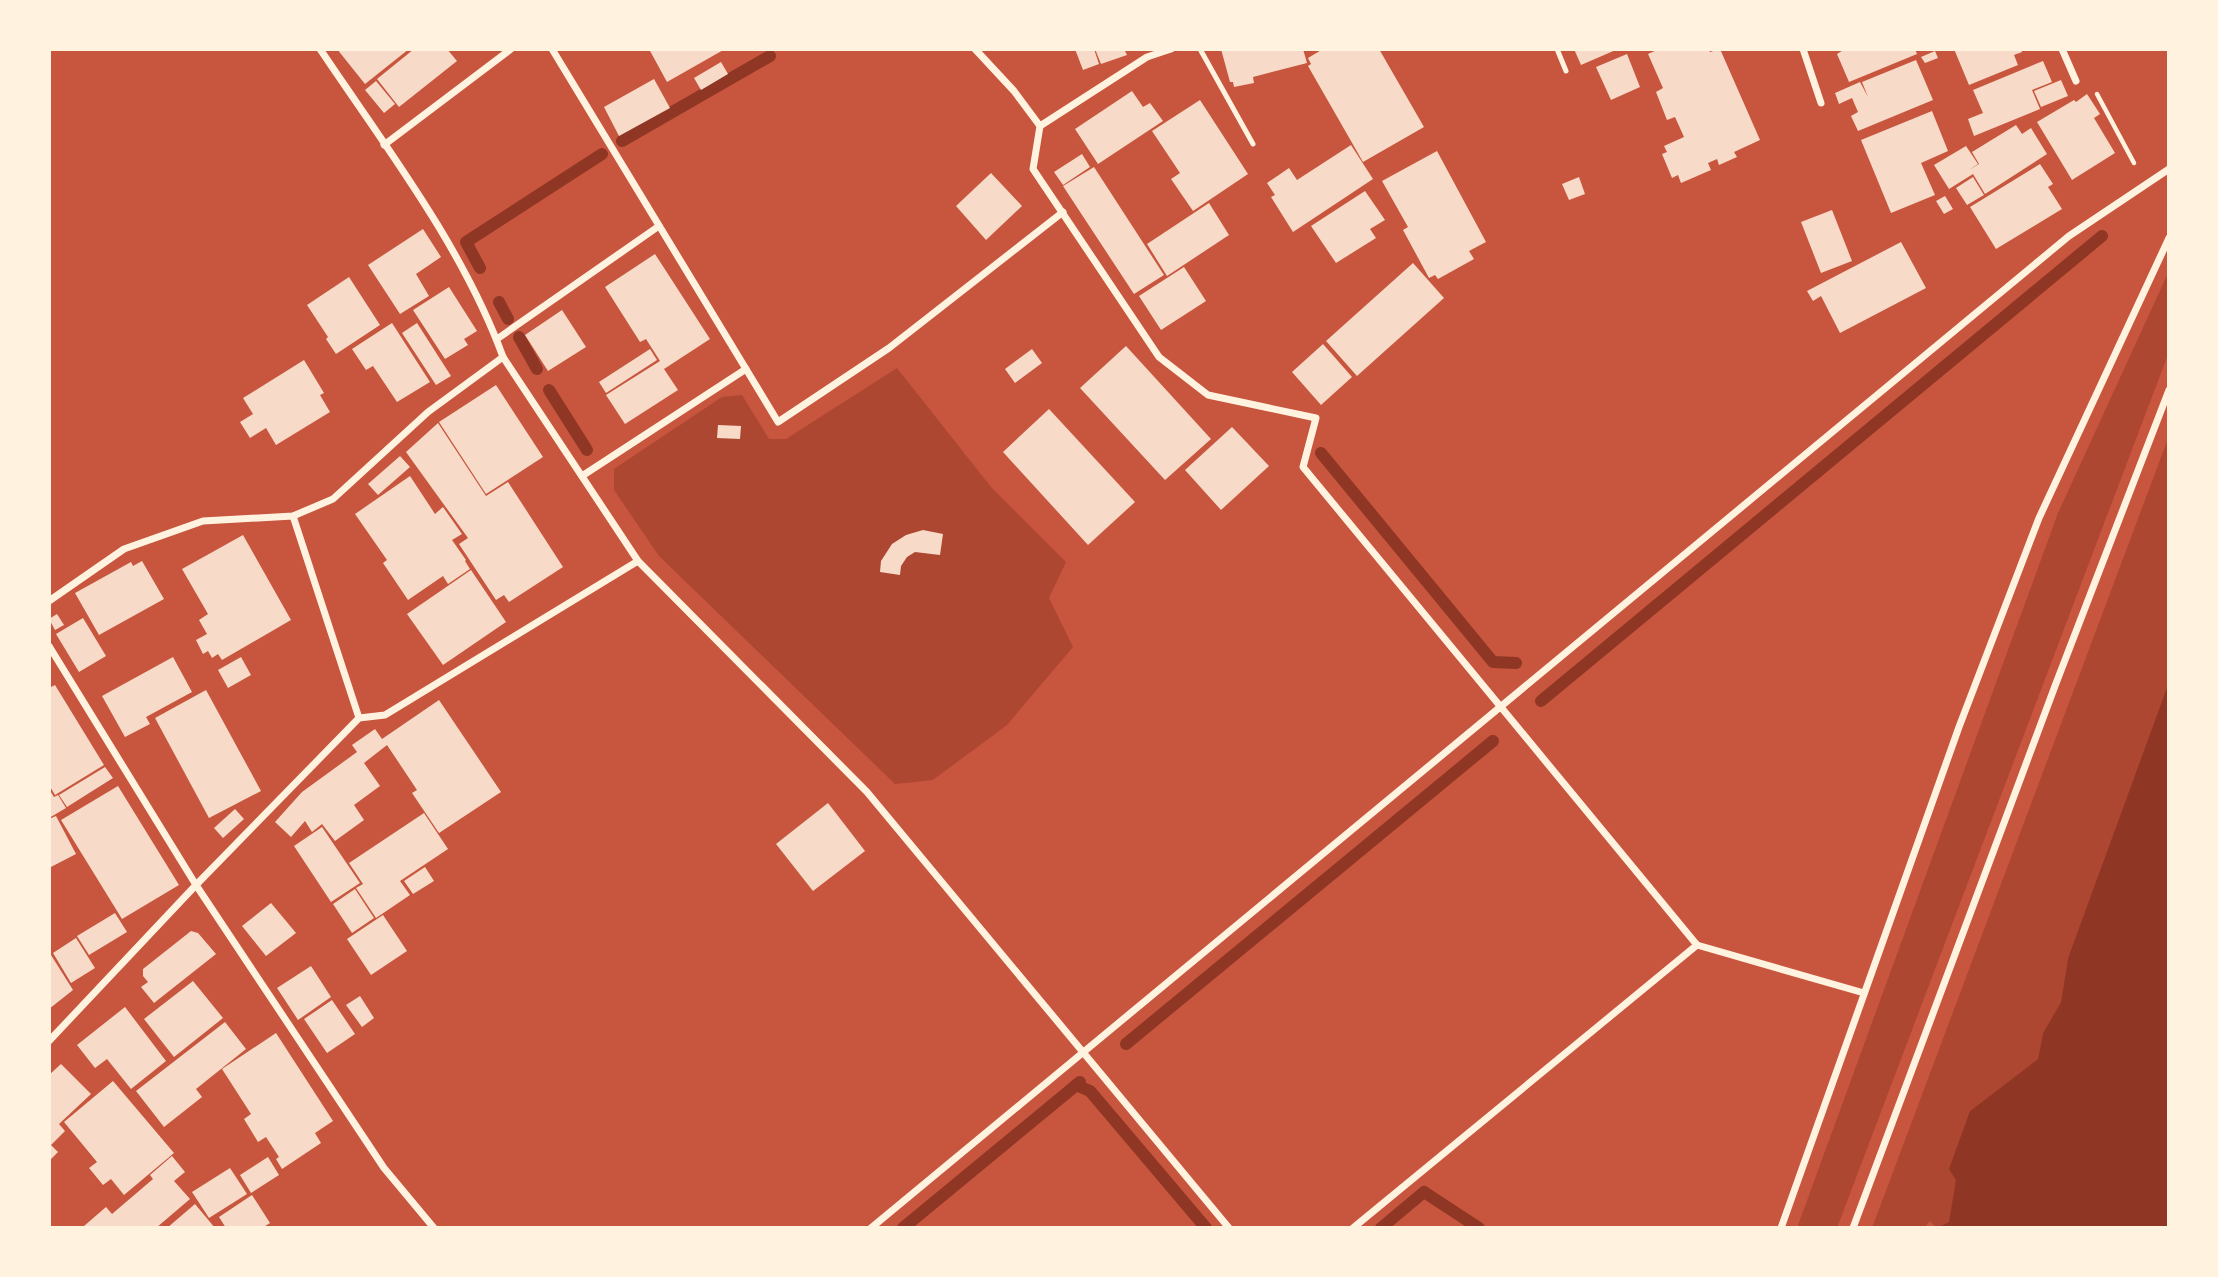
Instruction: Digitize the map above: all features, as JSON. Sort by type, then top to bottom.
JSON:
[{"type":"street","points":[[320,49],[449,242],[497,339],[503,357],[638,561],[867,792],[1229,1228]]},
{"type":"street","points":[[384,145],[511,49]]},
{"type":"street","points":[[552,49],[778,422],[889,348],[1063,212]]},
{"type":"street","points":[[975,49],[1014,91],[1040,126],[1033,169],[1159,357],[1208,395],[1316,418],[1303,467],[1697,945],[1864,993]]},
{"type":"street","points":[[1040,126],[1146,57],[1171,49]]},
{"type":"street","points":[[1803,49],[1821,103]]},
{"type":"street","points":[[2062,49],[2076,81]]},
{"type":"street","points":[[871,1228],[2069,236],[2169,169]]},
{"type":"street","points":[[497,339],[659,226]]},
{"type":"street","points":[[1781,1228],[1959,727],[2039,518],[2169,239]]},
{"type":"street","points":[[49,601],[124,549],[203,521],[293,516],[333,499],[428,412],[503,357]]},
{"type":"street","points":[[582,476],[746,369]]},
{"type":"street","points":[[1853,1228],[2050,699],[2169,390]]},
{"type":"street","points":[[293,516],[359,718]]},
{"type":"street","points":[[49,1041],[359,718],[385,715],[638,561]]},
{"type":"street","points":[[49,646],[196,885],[384,1168],[434,1228]]},
{"type":"street","points":[[1353,1228],[1697,945]]},
{"type":"lane","points":[[1200,49],[1253,144]]},
{"type":"lane","points":[[1557,49],[1566,71]]},
{"type":"path","points":[[2076,81],[2088,76],[2145,185]]},
{"type":"shaded area","points":[[2169,271],[2169,352],[1837,1228],[1797,1228],[2058,513]]},
{"type":"shaded area","points":[[897,368],[991,487],[1066,562],[1049,598],[1073,647],[1007,725],[933,780],[895,784],[659,556],[614,490],[614,469],[722,397],[742,395],[769,439],[786,439]]},
{"type":"shaded area","points":[[2169,436],[2169,682],[2068,958],[2061,1002],[2043,1033],[2038,1059],[1970,1111],[1949,1223],[1937,1228],[1930,1221],[1924,1228],[1872,1228]]},
{"type":"shaded area","points":[[2169,682],[2169,1228],[1937,1228],[1949,1222],[1956,1180],[1949,1169],[1970,1111],[2038,1059],[2043,1033],[2061,1002],[2068,958]]},
{"type":"building","points":[[337,49],[409,49],[365,84]]},
{"type":"building","points":[[414,49],[447,49],[457,61],[399,107],[377,79]]},
{"type":"building","points":[[649,49],[725,49],[667,82]]},
{"type":"building","points":[[1075,49],[1094,49],[1099,64],[1083,70]]},
{"type":"building","points":[[1095,49],[1124,49],[1127,55],[1101,64]]},
{"type":"building","points":[[1221,49],[1303,49],[1307,63],[1253,77],[1254,83],[1234,87],[1233,82],[1230,82]]},
{"type":"building","points":[[1323,49],[1379,49],[1424,127],[1363,162],[1308,66],[1311,64],[1308,58]]},
{"type":"building","points":[[1574,49],[1618,49],[1581,65]]},
{"type":"building","points":[[1659,49],[1708,49],[1710,52],[1720,49],[1760,140],[1734,152],[1737,157],[1719,165],[1717,159],[1708,163],[1711,170],[1681,183],[1678,175],[1672,178],[1662,154],[1667,152],[1664,146],[1684,137],[1675,117],[1667,120],[1656,92],[1663,88],[1648,54]]},
{"type":"building","points":[[1845,49],[1915,49],[1917,54],[1849,82],[1837,54]]},
{"type":"building","points":[[1954,49],[2021,49],[2022,52],[2014,55],[2018,65],[1969,85]]},
{"type":"building","points":[[1935,51],[1938,58],[1925,63],[1921,57]]},
{"type":"building","points":[[1627,54],[1640,87],[1611,100],[1596,67]]},
{"type":"building","points":[[1916,60],[1933,100],[1858,131],[1851,116],[1858,112],[1852,98],[1839,104],[1835,93],[1860,82],[1868,97],[1862,82]]},
{"type":"building","points":[[2043,61],[2052,82],[2032,90],[2040,109],[1974,136],[1968,119],[1983,113],[1973,90]]},
{"type":"building","points":[[721,62],[728,74],[701,90],[694,78]]},
{"type":"building","points":[[654,79],[670,108],[619,136],[604,107]]},
{"type":"building","points":[[2061,80],[2068,96],[2041,107],[2034,91]]},
{"type":"building","points":[[376,81],[395,104],[384,113],[365,90]]},
{"type":"building","points":[[1132,91],[1143,107],[1150,103],[1163,121],[1098,164],[1075,129]]},
{"type":"building","points":[[2087,94],[2100,114],[2094,118],[2115,153],[2072,180],[2037,122]]},
{"type":"building","points":[[1200,100],[1248,174],[1193,211],[1171,179],[1180,173],[1152,131]]},
{"type":"building","points":[[1932,111],[1948,151],[1921,163],[1935,195],[1891,213],[1861,140]]},
{"type":"building","points":[[2016,125],[2022,134],[2031,128],[2047,154],[1985,194],[1973,174],[1949,189],[1934,165],[1966,146],[1978,164],[1969,170],[1979,164],[1972,152]]},
{"type":"building","points":[[1351,145],[1373,179],[1293,232],[1271,197],[1275,195],[1267,183],[1289,168],[1297,180]]},
{"type":"building","points":[[1437,151],[1486,242],[1469,251],[1474,259],[1438,279],[1435,275],[1429,278],[1403,230],[1408,227],[1382,181]]},
{"type":"building","points":[[1082,154],[1090,167],[1063,185],[1054,172]]},
{"type":"building","points":[[2040,164],[2053,184],[2048,187],[2062,209],[1996,249],[1970,207]]},
{"type":"building","points":[[1094,167],[1164,275],[1134,294],[1063,186]]},
{"type":"building","points":[[991,173],[1022,206],[986,240],[956,206]]},
{"type":"building","points":[[1579,177],[1585,194],[1569,200],[1562,184]]},
{"type":"building","points":[[1973,177],[1984,195],[1967,205],[1956,188]]},
{"type":"building","points":[[1365,191],[1385,220],[1370,229],[1376,238],[1336,263],[1311,226]]},
{"type":"building","points":[[1945,196],[1953,209],[1944,214],[1936,201]]},
{"type":"building","points":[[1209,203],[1229,235],[1167,276],[1147,244]]},
{"type":"building","points":[[1832,210],[1852,261],[1821,273],[1801,222]]},
{"type":"building","points":[[423,229],[441,257],[416,274],[429,296],[400,314],[368,265]]},
{"type":"building","points":[[1901,242],[1926,288],[1840,333],[1821,296],[1813,301],[1807,291]]},
{"type":"building","points":[[655,254],[710,339],[664,369],[678,390],[625,424],[606,395],[660,361],[646,339],[640,342],[605,287]]},
{"type":"building","points":[[1413,263],[1444,298],[1357,376],[1326,341]]},
{"type":"building","points":[[1184,267],[1206,301],[1161,330],[1139,296]]},
{"type":"building","points":[[349,277],[380,325],[336,354],[307,305]]},
{"type":"building","points":[[449,287],[477,331],[464,339],[468,345],[445,359],[413,310]]},
{"type":"building","points":[[562,310],[586,347],[548,371],[525,335]]},
{"type":"building","points":[[392,323],[430,382],[397,402],[373,366],[366,370],[352,349]]},
{"type":"building","points":[[417,323],[451,376],[436,385],[402,333]]},
{"type":"building","points":[[1323,344],[1352,377],[1321,405],[1292,372]]},
{"type":"building","points":[[1126,346],[1211,439],[1165,480],[1080,388]]},
{"type":"building","points":[[650,349],[657,360],[606,393],[599,382]]},
{"type":"building","points":[[1032,349],[1042,363],[1015,383],[1005,369]]},
{"type":"building","points":[[304,360],[324,393],[320,395],[330,412],[276,445],[266,428],[250,438],[240,422],[253,414],[243,398]]},
{"type":"building","points":[[496,385],[543,457],[486,494],[439,422]]},
{"type":"building","points":[[1049,409],[1135,502],[1088,545],[1003,452]]},
{"type":"building","points":[[438,423],[486,496],[508,482],[563,567],[509,602],[504,595],[496,600],[459,544],[468,538],[406,452]]},
{"type":"building","points":[[718,425],[741,426],[740,439],[717,438]]},
{"type":"building","points":[[1232,427],[1269,466],[1221,510],[1185,470]]},
{"type":"building","points":[[400,456],[410,467],[378,495],[368,484]]},
{"type":"building","points":[[410,476],[435,514],[443,507],[462,534],[452,540],[470,569],[448,584],[443,576],[408,600],[383,563],[387,560],[355,514]]},
{"type":"building","points":[[923,530],[943,534],[940,555],[915,552],[907,557],[901,566],[900,575],[880,572],[881,561],[892,544],[906,535]]},
{"type":"building","points":[[243,535],[291,620],[222,660],[218,654],[212,658],[208,651],[203,654],[196,640],[207,634],[199,620],[208,614],[182,569]]},
{"type":"building","points":[[142,561],[164,599],[99,635],[75,593],[131,562],[133,566]]},
{"type":"building","points":[[471,570],[506,622],[443,665],[407,614]]},
{"type":"building","points":[[57,614],[64,625],[55,630],[49,619]]},
{"type":"building","points":[[83,618],[106,656],[79,672],[56,634]]},
{"type":"building","points":[[173,657],[192,692],[146,717],[150,724],[125,737],[102,696]]},
{"type":"building","points":[[241,657],[251,675],[228,688],[218,670]]},
{"type":"building","points":[[55,685],[104,765],[55,795],[49,785],[49,688]]},
{"type":"building","points":[[206,690],[261,791],[209,818],[155,718]]},
{"type":"building","points":[[439,700],[501,792],[439,833],[412,793],[417,790],[387,745],[364,763],[380,786],[354,805],[364,820],[335,841],[322,824],[312,832],[305,821],[291,837],[275,822],[302,792],[357,752],[352,745],[375,729],[382,739]]},
{"type":"building","points":[[105,767],[113,778],[67,807],[59,795]]},
{"type":"building","points":[[118,786],[179,885],[122,919],[61,820]]},
{"type":"building","points":[[49,789],[54,797],[58,795],[66,808],[49,818]]},
{"type":"building","points":[[828,803],[865,851],[813,891],[776,844]]},
{"type":"building","points":[[235,809],[244,819],[223,838],[214,828]]},
{"type":"building","points":[[424,813],[448,849],[400,881],[410,895],[376,918],[356,888],[363,884],[349,863]]},
{"type":"building","points":[[56,816],[76,854],[49,868],[49,819]]},
{"type":"building","points":[[322,827],[360,883],[331,902],[294,846]]},
{"type":"building","points":[[425,867],[434,881],[413,894],[404,881]]},
{"type":"building","points":[[355,889],[374,918],[352,933],[333,904]]},
{"type":"building","points":[[271,903],[296,933],[266,956],[242,926]]},
{"type":"building","points":[[115,913],[127,932],[89,955],[77,936]]},
{"type":"building","points":[[383,915],[407,951],[371,975],[347,939]]},
{"type":"building","points":[[191,931],[198,933],[216,954],[154,1003],[141,987],[148,982],[143,976],[143,969]]},
{"type":"building","points":[[76,938],[95,968],[71,983],[53,953]]},
{"type":"building","points":[[51,955],[73,990],[49,1009],[49,957]]},
{"type":"building","points":[[311,966],[331,997],[298,1020],[277,988]]},
{"type":"building","points":[[193,981],[223,1018],[174,1057],[144,1019]]},
{"type":"building","points":[[360,996],[374,1018],[362,1027],[346,1005]]},
{"type":"building","points":[[332,1000],[355,1034],[327,1053],[304,1019]]},
{"type":"building","points":[[125,1007],[166,1061],[131,1089],[107,1059],[95,1068],[77,1045]]},
{"type":"building","points":[[225,1022],[246,1049],[196,1089],[202,1097],[164,1127],[136,1091]]},
{"type":"building","points":[[276,1033],[333,1121],[315,1133],[321,1143],[282,1169],[276,1159],[279,1157],[266,1137],[258,1142],[244,1119],[251,1114],[222,1069]]},
{"type":"building","points":[[61,1064],[91,1094],[59,1124],[65,1131],[51,1145],[58,1152],[49,1161],[49,1075]]},
{"type":"building","points":[[113,1081],[174,1153],[124,1195],[111,1179],[103,1185],[89,1168],[97,1162],[64,1122]]},
{"type":"building","points":[[172,1156],[185,1172],[174,1181],[190,1199],[156,1228],[84,1226],[106,1207],[112,1214],[153,1179],[150,1175]]},
{"type":"building","points":[[268,1157],[279,1175],[251,1193],[240,1175]]},
{"type":"building","points":[[230,1168],[247,1194],[209,1218],[192,1192]]},
{"type":"building","points":[[252,1195],[270,1223],[262,1228],[226,1228],[219,1217]]},
{"type":"building","points":[[195,1204],[215,1228],[167,1228]]},
{"type":"waterway","points":[[622,141],[770,56]]},
{"type":"waterway","points":[[480,268],[466,242],[602,154]]},
{"type":"waterway","points":[[1541,701],[2102,236]]},
{"type":"waterway","points":[[499,302],[508,319]]},
{"type":"waterway","points":[[519,337],[537,369]]},
{"type":"waterway","points":[[549,390],[587,450]]},
{"type":"waterway","points":[[1321,453],[1493,662],[1516,663]]},
{"type":"waterway","points":[[1126,1044],[1493,741]]},
{"type":"waterway","points":[[903,1228],[1080,1082]]},
{"type":"waterway","points":[[1076,1085],[1090,1091],[1206,1228]]},
{"type":"waterway","points":[[1381,1228],[1424,1192],[1479,1228]]}]
